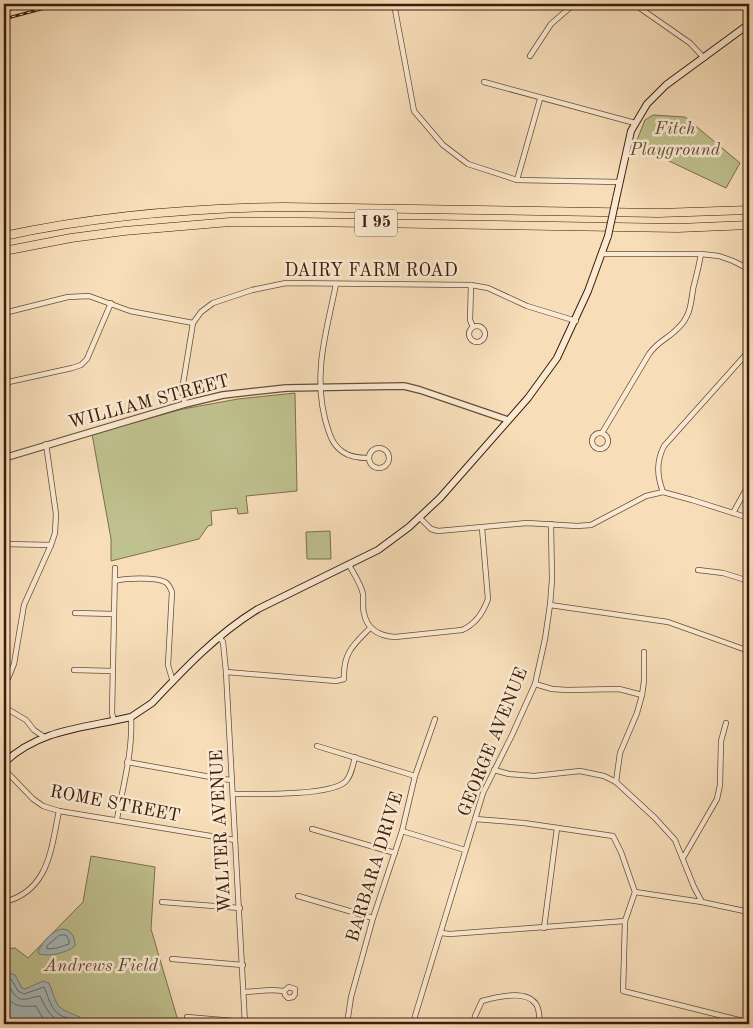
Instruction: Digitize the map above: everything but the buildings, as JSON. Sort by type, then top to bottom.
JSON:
[{"type":"highway","name":"I 95","points":[[4,236],[52,226],[114,217],[230,208],[284,207],[650,213],[749,210]]},
{"type":"highway","name":"I 95","points":[[4,251],[71,238],[124,231],[230,222],[669,228],[749,226]]},
{"type":"main road","points":[[4,763],[23,747],[44,737],[58,732],[131,717],[152,703],[210,644],[240,619],[378,550],[420,518],[528,398],[553,365],[576,322],[603,254],[628,141],[642,110],[657,93],[749,24]]},
{"type":"street","points":[[394,4],[414,111],[443,145],[468,164],[517,180],[619,182]]},
{"type":"street","points":[[530,56],[551,24],[574,4]]},
{"type":"street","points":[[634,4],[690,43],[704,58]]},
{"type":"street","points":[[484,82],[540,99],[635,123]]},
{"type":"street","points":[[517,180],[540,99]]},
{"type":"street","points":[[603,254],[701,254],[719,256],[749,269]]},
{"type":"street","points":[[602,433],[657,343],[678,329],[686,320],[692,305],[693,289],[701,254]]},
{"type":"street","name":"DAIRY FARM ROAD","points":[[193,323],[201,312],[213,303],[252,290],[286,283],[471,285],[488,288],[527,306],[576,322]]},
{"type":"street","points":[[336,284],[320,364],[322,407],[331,438],[335,445],[344,453],[368,458]]},
{"type":"street","points":[[471,285],[470,320],[473,327]]},
{"type":"street","points":[[4,313],[78,296],[89,296],[130,311],[193,323],[182,390],[184,404]]},
{"type":"street","points":[[4,383],[81,365],[87,359],[111,303]]},
{"type":"street","points":[[663,492],[657,468],[664,446],[749,351]]},
{"type":"street","name":"WILLIAM STREET","points":[[4,458],[184,404],[223,395],[254,391],[321,386],[404,386],[508,420]]},
{"type":"street","points":[[4,688],[14,664],[24,605],[51,545],[56,521],[46,444]]},
{"type":"street","points":[[380,448],[388,453],[389,460],[386,466],[380,469],[371,465],[368,458],[373,450],[380,448]]},
{"type":"street","points":[[733,513],[749,484]]},
{"type":"street","points":[[420,518],[431,529],[438,531],[527,523],[591,525],[646,496],[663,492],[749,518]]},
{"type":"street","name":"GEORGE AVENUE","points":[[414,1024],[483,793],[535,684],[550,605],[552,580],[551,524]]},
{"type":"street","points":[[349,565],[362,591],[364,613],[370,628],[386,637],[462,630],[471,626],[485,609],[488,600],[482,528]]},
{"type":"street","points":[[4,544],[51,545]]},
{"type":"street","points":[[114,721],[112,713],[115,568]]},
{"type":"street","points":[[698,570],[723,573],[749,581]]},
{"type":"street","points":[[115,580],[163,581],[172,592],[168,665],[173,682]]},
{"type":"street","points":[[550,605],[668,622],[749,651]]},
{"type":"street","points":[[75,613],[114,614]]},
{"type":"street","points":[[226,672],[344,679],[346,655],[370,628]]},
{"type":"street","name":"WALTER AVENUE","points":[[219,637],[223,642],[226,672],[245,1023]]},
{"type":"street","points":[[616,782],[620,753],[638,713],[642,695],[644,652]]},
{"type":"street","points":[[74,670],[113,671]]},
{"type":"street","points":[[535,684],[552,689],[619,690],[642,695]]},
{"type":"street","points":[[4,707],[26,720],[34,730],[44,737]]},
{"type":"street","points":[[117,819],[127,762],[131,717]]},
{"type":"street","name":"BARBARA DRIVE","points":[[347,1024],[351,997],[373,918],[402,830],[416,776],[436,719]]},
{"type":"street","points":[[683,858],[717,799],[720,785],[721,741],[726,723]]},
{"type":"street","points":[[317,746],[416,776]]},
{"type":"street","points":[[233,794],[297,793],[339,786],[348,779],[356,757]]},
{"type":"street","points":[[127,762],[222,780],[232,780]]},
{"type":"street","name":"ROME STREET","points":[[4,769],[33,799],[43,806],[58,811],[117,819],[236,840]]},
{"type":"street","points":[[494,770],[509,774],[534,776],[580,772],[604,776],[616,782],[675,840],[702,902]]},
{"type":"street","points":[[4,902],[21,896],[35,886],[44,872],[50,855],[58,811]]},
{"type":"street","points":[[475,819],[613,836],[621,852],[634,892],[625,921],[623,992],[743,1023],[749,1012]]},
{"type":"street","points":[[544,928],[558,828]]},
{"type":"street","points":[[312,829],[395,853]]},
{"type":"street","points":[[402,830],[465,850]]},
{"type":"street","points":[[634,892],[702,902],[749,912]]},
{"type":"street","points":[[298,896],[373,918]]},
{"type":"street","points":[[162,902],[240,908]]},
{"type":"street","points":[[442,933],[544,928],[625,921]]},
{"type":"street","points":[[172,960],[243,965]]},
{"type":"street","points":[[244,992],[284,991]]},
{"type":"street","points":[[474,1024],[475,1016],[482,1001],[494,997],[521,996],[529,997],[535,1003],[539,1010],[540,1024]]},
{"type":"street","points":[[187,1017],[245,1023]]},
{"type":"green space","name":"Fitch Playground","points":[[653,115],[685,117],[740,163],[726,188],[635,145],[645,120]]},
{"type":"green space","points":[[295,393],[297,491],[246,496],[248,513],[238,514],[237,508],[211,511],[212,525],[208,526],[199,539],[111,561],[111,539],[92,434],[183,409],[238,399]]},
{"type":"green space","points":[[330,531],[331,559],[307,559],[306,532]]},
{"type":"green space","name":"Andrews Field","points":[[91,856],[155,867],[151,929],[179,1024],[4,1024],[4,949],[15,948],[28,958],[83,902]]},
{"type":"water","points":[[63,929],[69,931],[72,935],[75,946],[58,954],[39,954],[38,951],[48,937]]},
{"type":"water","points":[[9,973],[15,975],[22,988],[25,989],[43,981],[49,983],[59,1006],[80,1017],[84,1024],[4,1024],[4,976]]},
{"type":"railway","points":[[4,11],[28,4]]},
{"type":"railway","points":[[4,19],[60,4]]}]
